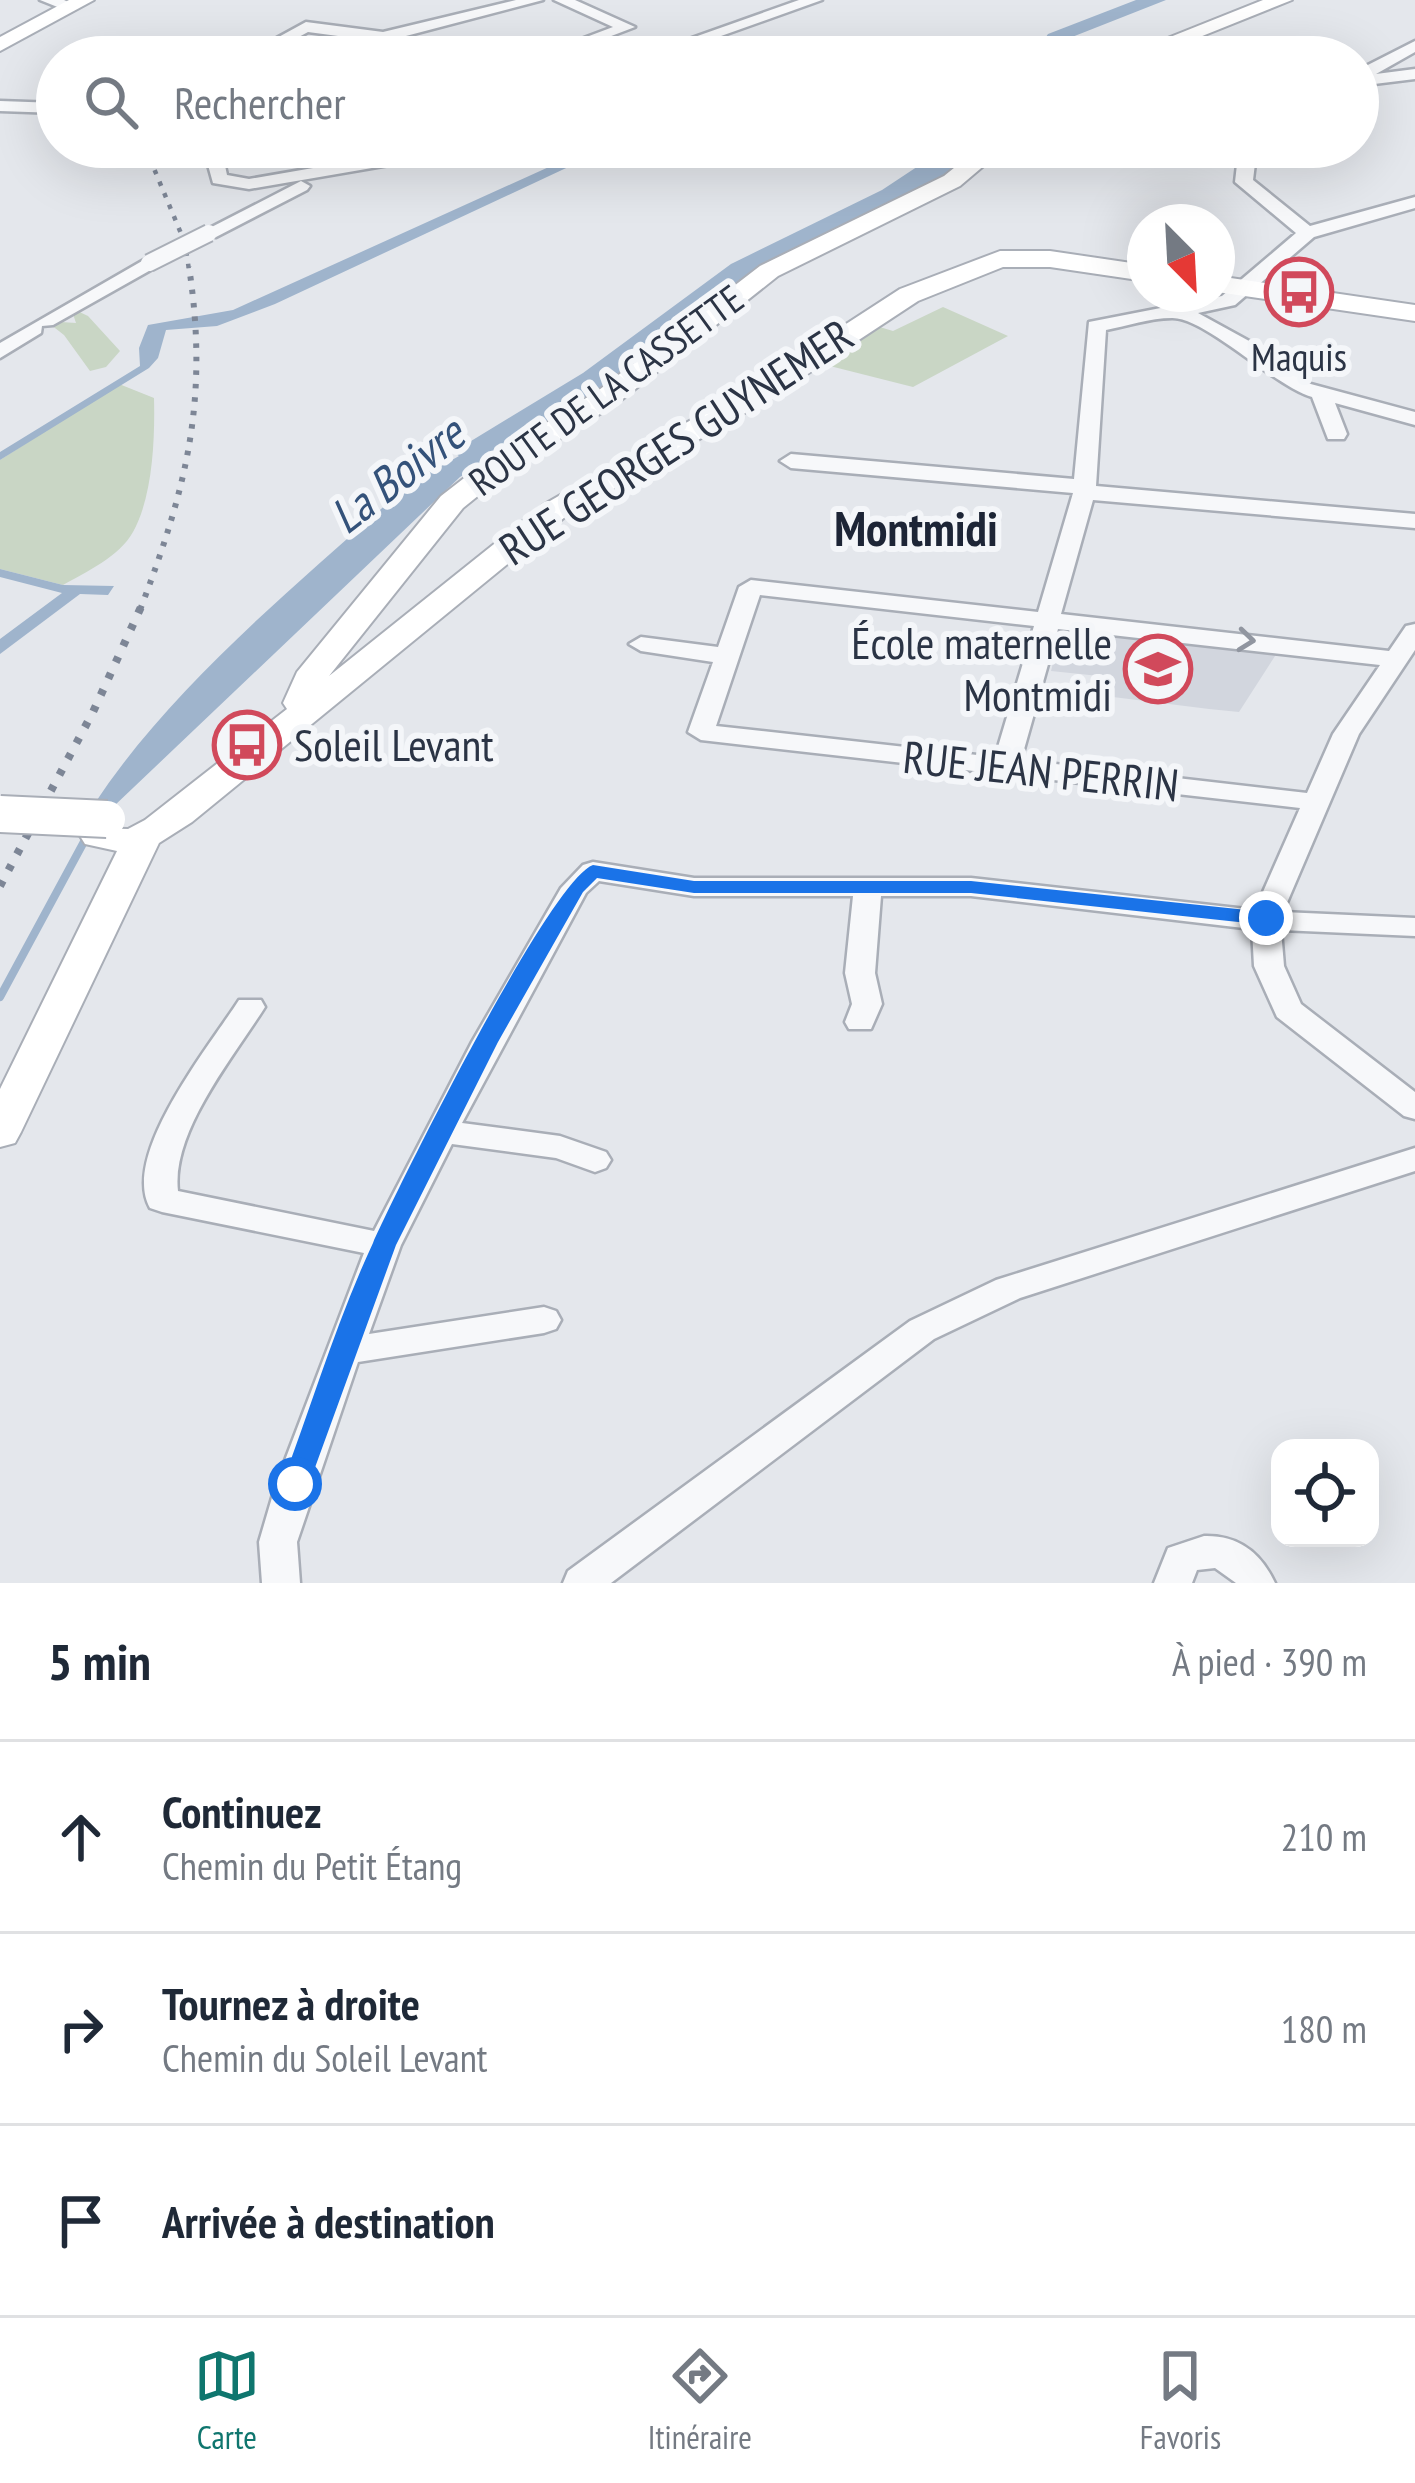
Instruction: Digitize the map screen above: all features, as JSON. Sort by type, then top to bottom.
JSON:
[{"type":"street","points":[[387,36],[535,0]]},
{"type":"street","points":[[562,0],[627,26],[599,36]]},
{"type":"street","points":[[708,36],[814,0]]},
{"type":"street","points":[[1187,36],[1282,0]]},
{"type":"street","points":[[0,35],[65,2]]},
{"type":"street","points":[[0,45],[65,2]]},
{"type":"street","points":[[289,36],[306,27],[375,36]]},
{"type":"street","points":[[1379,69],[1415,46]]},
{"type":"street","points":[[1379,77],[1415,74]]},
{"type":"street","points":[[1379,84],[1415,94]]},
{"type":"street","points":[[0,106],[36,107]]},
{"type":"street","points":[[217,168],[219,179],[228,183],[352,168]]},
{"type":"street","points":[[321,168],[325,173]]},
{"type":"street","points":[[0,352],[149,263],[339,168]]},
{"type":"street","name":"ROUTE DE LA CASSETTE","points":[[295,717],[309,680],[452,502],[609,396],[769,271],[952,181],[968,168]]},
{"type":"street","points":[[1246,168],[1244,182],[1306,233]]},
{"type":"street","points":[[1235,283],[1306,233],[1415,202]]},
{"type":"street","name":"RUE GEORGES GUYNEMER","points":[[116,834],[201,798],[554,511],[763,391],[909,295],[1000,259],[1050,259],[1127,270]]},
{"type":"street","points":[[1235,287],[1415,313]]},
{"type":"street","points":[[1006,767],[1084,490],[1096,326],[1175,312]]},
{"type":"street","points":[[1183,312],[1322,397],[1415,419]]},
{"type":"street","points":[[1322,397],[1336,434]]},
{"type":"street","points":[[791,461],[1415,520]]},
{"type":"street","name":"RUE JEAN PERRIN","points":[[1046,618],[751,587],[701,732],[1318,802]]},
{"type":"street","points":[[1046,618],[1394,659]]},
{"type":"street","points":[[1415,631],[1346,734],[1266,918],[1269,966],[1288,1010],[1415,1108]]},
{"type":"street","points":[[641,644],[724,656]]},
{"type":"street","points":[[0,814],[116,834]]},
{"type":"street","points":[[0,831],[116,834]]},
{"type":"street","points":[[0,1132],[27,1082],[116,834]]},
{"type":"street","points":[[281,1583],[278,1542],[384,1245],[566,904],[593,871],[694,887],[868,884],[989,889],[1266,918],[1415,927]]},
{"type":"street","points":[[860,1022],[867,1004],[860,973],[868,884]]},
{"type":"street","points":[[250,1007],[169,1140],[156,1183],[162,1200],[384,1245]]},
{"type":"street","points":[[441,1131],[560,1148],[595,1160]]},
{"type":"street","points":[[582,1583],[922,1330],[1008,1289],[1415,1159]]},
{"type":"street","points":[[344,1351],[544,1320]]},
{"type":"street","points":[[1173,1583],[1183,1559],[1205,1550],[1243,1563],[1256,1583]]},
{"type":"shaded area","name":"École maternelle Montmidi","points":[[1071,628],[1277,653],[1239,712],[1209,709],[1105,696],[1109,677],[1051,671],[1061,631]]},
{"type":"green space","points":[[943,307],[1008,336],[913,387],[818,363],[873,325],[893,331]]},
{"type":"green space","points":[[71,308],[88,316],[120,351],[106,367],[90,371],[64,335],[46,321],[76,323]]},
{"type":"green space","points":[[119,384],[154,398],[149,484],[133,532],[111,556],[63,585],[0,569],[0,460]]},
{"type":"water","points":[[1136,0],[1166,0],[1075,36],[1048,34]]},
{"type":"water","points":[[547,168],[566,168],[275,304],[217,326],[166,330],[158,358],[149,368],[0,460],[0,452],[140,366],[139,348],[148,325],[233,310]]},
{"type":"water","name":"La Boivre","points":[[915,168],[953,168],[917,193],[776,260],[609,382],[460,477],[113,807],[95,803],[207,668],[428,467],[436,469],[459,456],[453,452],[583,373],[731,264],[882,190]]},
{"type":"water","points":[[0,569],[63,585],[114,586],[108,595],[80,594],[0,654],[0,639],[62,593],[0,577]]},
{"type":"waterway","name":"La Boivre","points":[[0,997],[86,838]]},
{"type":"railway","points":[[154,168],[185,243],[189,270]]},
{"type":"railway","points":[[140,610],[170,523],[190,442],[196,359],[189,267]]},
{"type":"railway","points":[[0,886],[93,712],[141,607]]},
{"type":"place","name":"Maquis","points":[[1299,292]]},
{"type":"place","name":"École maternelle Montmidi","points":[[1158,669]]},
{"type":"place","name":"Soleil Levant","points":[[247,745]]},
{"type":"district","name":"Montmidi","points":[[916,529]]},
{"type":"route","points":[[295,1484],[384,1245],[487,1042],[575,888],[593,871],[694,887],[910,883],[971,887],[1266,918]]}]
